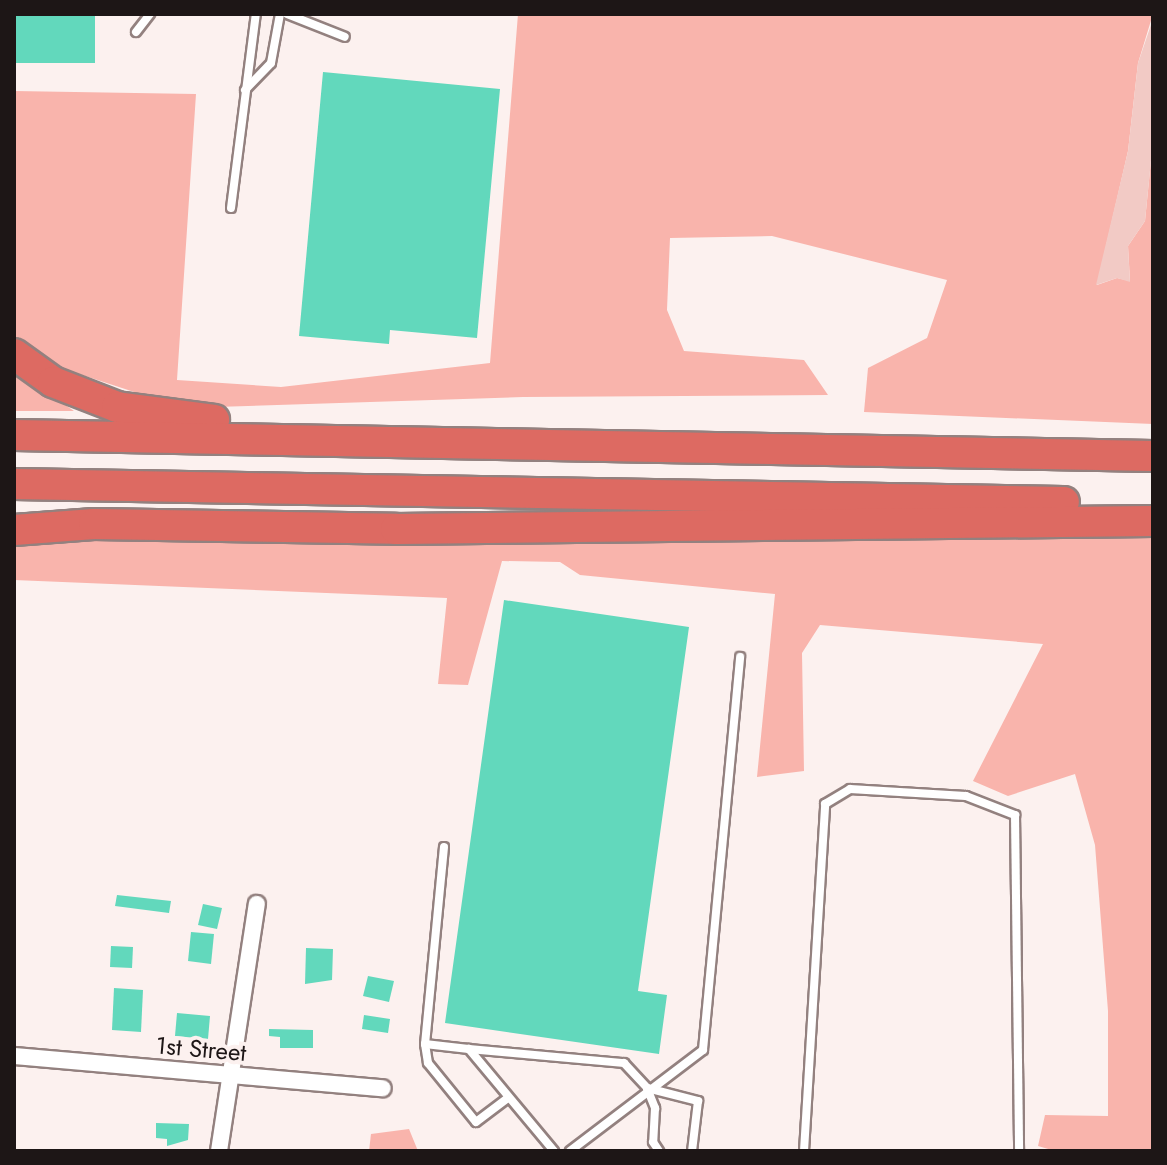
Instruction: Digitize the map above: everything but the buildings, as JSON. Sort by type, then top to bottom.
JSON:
[{"type":"highway","points":[[14,354],[53,382],[117,407],[193,420],[632,430],[718,448]]},
{"type":"highway","points":[[14,435],[1153,456]]},
{"type":"highway","points":[[14,484],[1153,504]]},
{"type":"highway","points":[[14,500],[357,506],[401,491]]},
{"type":"highway","points":[[14,530],[94,524],[396,529],[1153,521]]},
{"type":"street","points":[[219,1151],[257,904]]},
{"type":"street","name":"1st Street","points":[[14,1056],[383,1088]]},
{"type":"lane","points":[[136,32],[150,14]]},
{"type":"lane","points":[[231,208],[256,14]]},
{"type":"lane","points":[[244,90],[271,63],[280,14]]},
{"type":"lane","points":[[287,14],[345,37]]},
{"type":"lane","points":[[570,1151],[647,1088],[703,1050],[740,657]]},
{"type":"lane","points":[[804,1151],[825,804],[850,789],[966,796],[1015,815],[1019,1151]]},
{"type":"lane","points":[[444,847],[425,1044],[428,1063],[476,1122],[507,1099]]},
{"type":"lane","points":[[425,1044],[624,1063],[647,1088],[655,1108],[653,1142],[659,1151]]},
{"type":"lane","points":[[469,1049],[507,1099],[554,1151]]},
{"type":"lane","points":[[647,1088],[698,1101],[692,1151]]},
{"type":"shaded area","points":[[518,14],[1153,14],[1138,63],[1128,151],[1097,285],[1117,278],[1130,281],[1128,246],[1145,221],[1153,140],[1153,424],[864,412],[868,368],[927,338],[947,280],[772,236],[670,238],[667,310],[684,351],[804,360],[828,395],[523,397],[183,408],[67,370],[14,336],[14,91],[196,94],[177,380],[281,387],[490,363]]},
{"type":"shaded area","points":[[1153,19],[1153,140],[1145,221],[1128,246],[1130,282],[1117,278],[1096,285],[1128,151],[1138,63]]},
{"type":"shaded area","points":[[14,364],[38,386],[74,411],[14,411]]},
{"type":"shaded area","points":[[1153,536],[1153,1151],[1055,1151],[1038,1146],[1045,1115],[1108,1116],[1108,1011],[1095,845],[1075,774],[1008,796],[973,781],[1043,644],[820,625],[802,653],[804,771],[757,777],[775,594],[580,575],[560,562],[502,561],[468,685],[438,684],[447,598],[14,580],[14,541],[32,537]]},
{"type":"shaded area","points":[[409,1129],[418,1151],[369,1151],[371,1134]]}]
